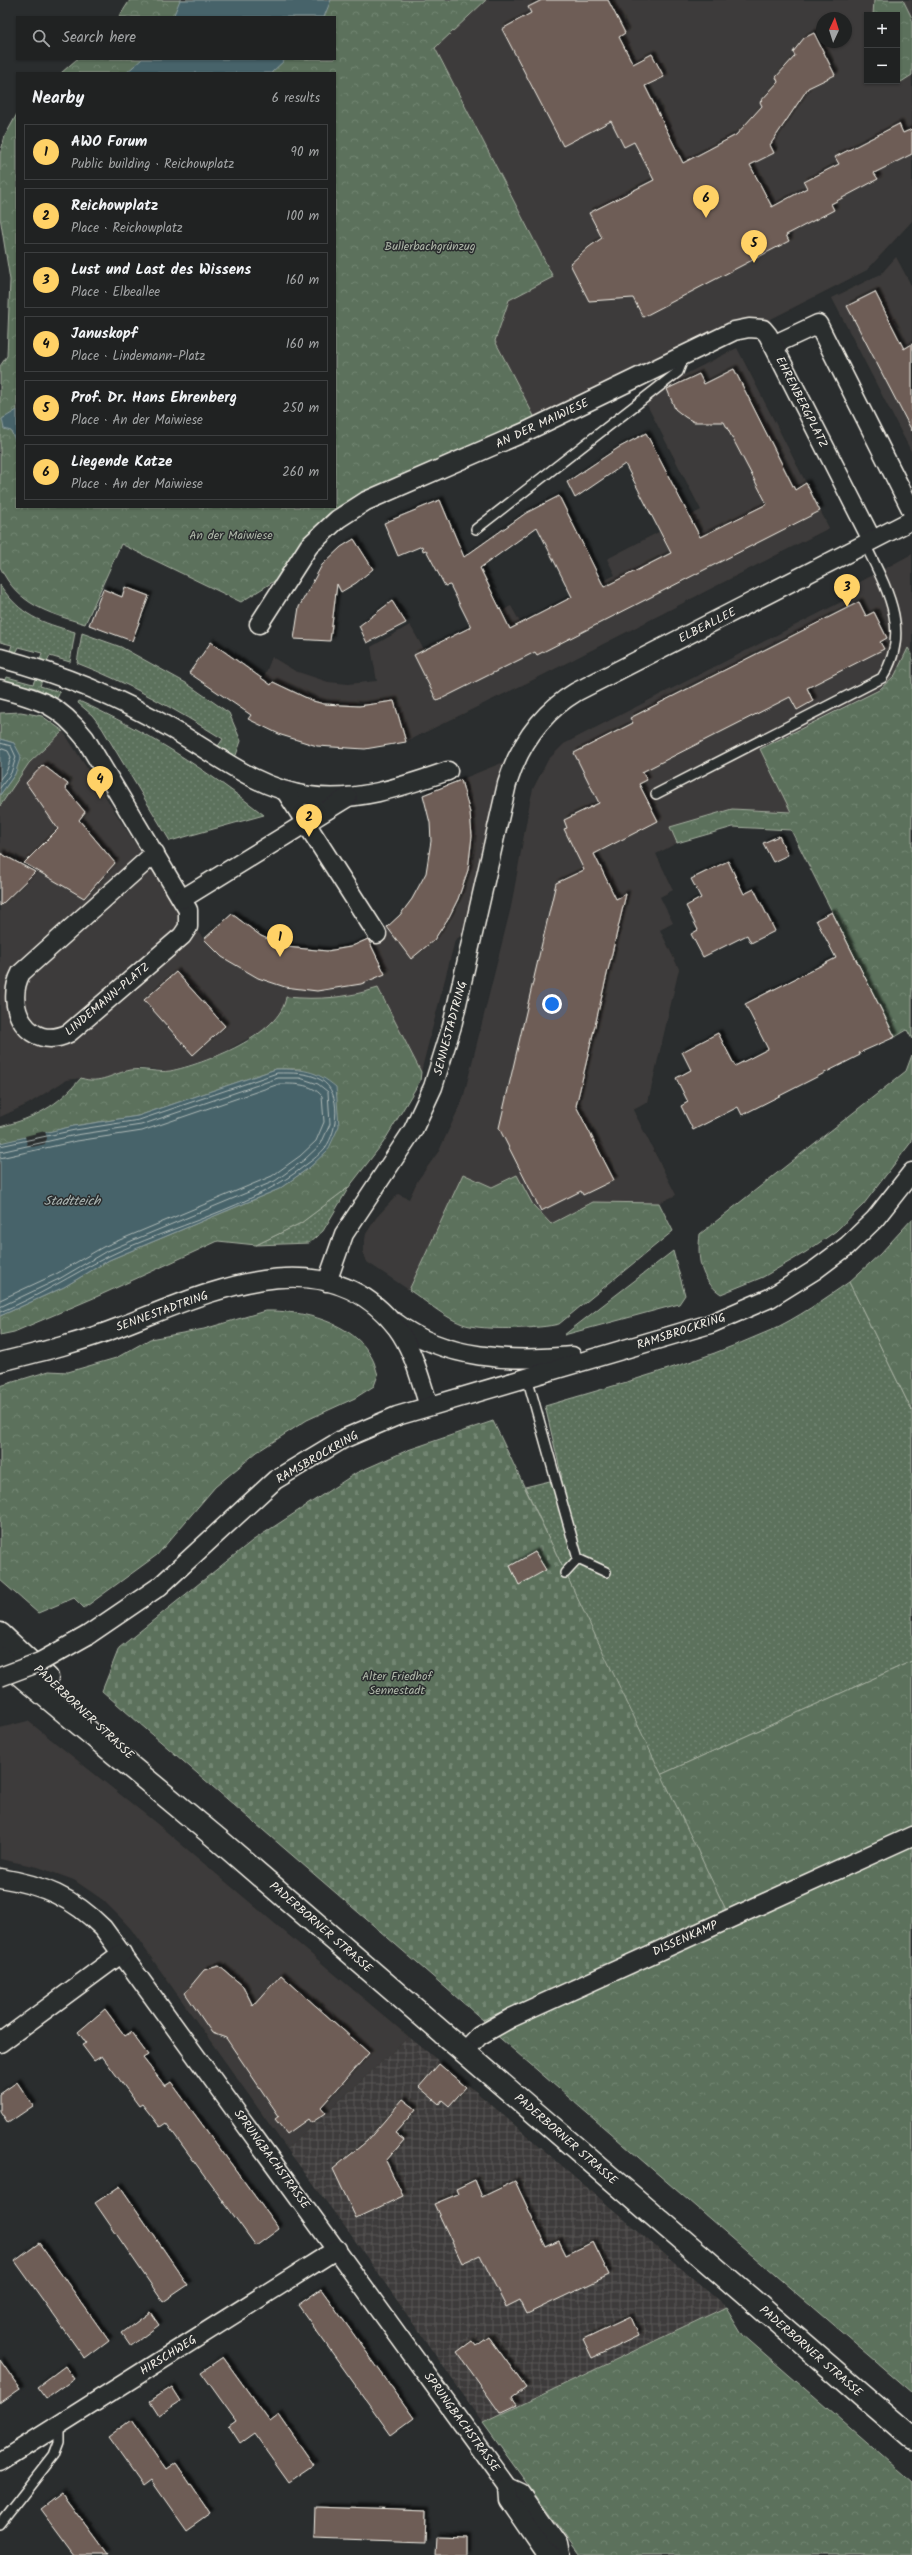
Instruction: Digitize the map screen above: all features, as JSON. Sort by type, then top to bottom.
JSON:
[{"type":"main road","name":"PADERBORNER STRASSE","points":[[0,1634],[220,1840]]},
{"type":"main road","name":"PADERBORNER STRASSE","points":[[0,1658],[220,1840],[912,2438]]},
{"type":"street","name":"EHRENBERGPLATZ","points":[[868,542],[773,346],[818,324],[912,511]]},
{"type":"street","name":"AN DER MAIWIESE","points":[[259,624],[309,546],[338,519],[366,501],[525,432],[684,357],[734,331],[749,328],[763,329],[773,346]]},
{"type":"street","name":"ELBEALLEE","points":[[520,752],[540,722],[564,699],[912,520]]},
{"type":"street","points":[[0,658],[69,679],[103,692],[173,729],[232,767],[254,779],[286,792],[321,798],[349,796],[398,788],[448,770]]},
{"type":"street","name":"LINDEMANN-PLATZ","points":[[0,689],[44,702],[58,709],[69,719],[85,738],[155,853],[182,899],[190,918],[188,928],[182,936],[74,1029],[62,1036],[51,1037],[38,1034],[24,1026],[17,1013],[14,995],[21,973],[155,853]]},
{"type":"street","name":"SENNESTADTRING","points":[[327,1282],[344,1234],[413,1130],[434,1087],[459,1000],[507,784],[520,752]]},
{"type":"street","points":[[286,792],[377,934]]},
{"type":"street","points":[[182,899],[349,796]]},
{"type":"street","name":"RAMSBROCKRING","points":[[0,1677],[40,1662],[88,1635],[160,1586],[275,1480],[343,1439],[397,1416],[710,1324],[770,1298],[815,1270],[847,1246],[875,1219],[912,1172]]},
{"type":"street","name":"SENNESTADTRING","points":[[0,1362],[113,1329],[239,1283],[263,1279],[294,1277],[327,1282],[358,1295],[382,1312],[406,1343],[415,1361],[429,1406]]},
{"type":"street","name":"RAMSBROCKRING","points":[[382,1312],[405,1330],[431,1342],[453,1350],[479,1355],[501,1358],[556,1358],[614,1352]]},
{"type":"street","name":"DISSENKAMP","points":[[465,2051],[479,2036],[510,2018],[912,1836]]},
{"type":"street","name":"SPRUNGBACHSTRASSE","points":[[0,1878],[22,1881],[69,1899],[90,1914],[122,1953],[508,2487],[521,2493],[558,2545],[560,2555]]},
{"type":"street","points":[[0,2043],[122,1953]]},
{"type":"street","name":"HIRSCHWEG","points":[[0,2462],[337,2249]]},
{"type":"street","name":"SPRUNGBACHSTRASSE","points":[[508,2487],[509,2500],[544,2551],[551,2555]]},
{"type":"lane","points":[[476,529],[678,372],[684,357]]},
{"type":"lane","points":[[656,794],[882,678],[896,659],[899,647],[900,614],[868,542]]},
{"type":"lane","points":[[527,1377],[578,1559],[606,1572]]},
{"type":"lane","points":[[565,1573],[578,1559]]},
{"type":"lane","points":[[0,2524],[54,2455],[59,2442],[59,2424]]},
{"type":"shaded area","points":[[486,0],[912,0],[912,221],[867,270],[767,321],[750,319],[732,321],[535,418],[495,341],[509,300],[553,276],[435,47]]},
{"type":"shaded area","points":[[896,257],[912,287],[912,453],[832,298],[881,274]]},
{"type":"shaded area","points":[[737,348],[829,528],[543,675],[407,741],[365,749],[316,746],[281,735],[248,719],[252,714],[245,711],[261,685],[272,657],[295,671],[328,682],[348,684],[377,681],[371,647],[410,625],[424,650],[511,606],[521,624],[615,575],[607,559],[701,510],[646,403],[678,378]]},
{"type":"shaded area","points":[[912,554],[912,654],[908,648],[895,675],[879,690],[760,749],[791,812],[732,809],[670,827],[677,843],[656,854],[673,890],[660,897],[673,923],[660,930],[679,969],[648,1102],[633,1110],[676,1195],[659,1203],[593,1202],[551,1224],[533,1205],[517,1176],[492,1188],[463,1174],[409,1290],[367,1262],[363,1252],[366,1234],[376,1218],[398,1194],[409,1199],[418,1180],[439,1151],[463,1099],[511,907],[533,789],[548,760],[564,744],[851,597],[847,589]]},
{"type":"shaded area","points":[[63,731],[176,907],[204,939],[232,914],[261,936],[287,947],[321,951],[350,947],[377,934],[401,915],[412,899],[426,873],[431,841],[430,823],[423,795],[504,762],[462,935],[455,940],[421,1072],[378,988],[339,998],[312,999],[286,997],[285,1006],[267,1028],[215,1057],[169,1071],[141,1068],[125,1071],[102,1080],[88,1080],[81,1078],[66,1080],[28,1104],[0,1117],[0,806],[29,763]]},
{"type":"shaded area","points":[[28,1721],[156,1823],[409,2037],[287,2149],[131,1929],[119,1916],[103,1900],[74,1880],[38,1867],[0,1859],[0,1728]]},
{"type":"shaded area","points":[[409,2037],[467,2084],[726,2307],[483,2423],[354,2239],[287,2149]]},
{"type":"green space","name":"Bullerbachgrünzug","points":[[130,0],[486,0],[435,48],[553,277],[509,300],[495,341],[535,418],[341,505],[327,515],[302,541],[276,580],[241,602],[121,544],[85,624],[59,616],[35,606],[25,599],[7,580],[0,567],[0,366],[7,356],[10,280],[0,217],[0,154],[5,136],[16,116],[16,508],[336,508],[336,72],[62,72],[76,60],[336,60],[336,16],[120,16]]},
{"type":"green space","points":[[874,0],[903,0],[912,18],[912,75],[901,82],[900,12],[873,12]]},
{"type":"green space","points":[[0,585],[8,596],[24,611],[41,621],[75,632],[70,662],[50,656],[47,662],[40,660],[42,653],[19,647],[16,653],[10,651],[12,645],[0,642]]},
{"type":"green space","points":[[82,633],[121,647],[186,683],[229,713],[241,741],[235,758],[218,746],[223,739],[205,728],[134,688],[77,663]]},
{"type":"green space","points":[[908,648],[912,654],[912,1039],[907,1030],[895,1037],[791,830],[733,827],[677,843],[670,827],[732,809],[791,812],[760,749],[879,690],[895,675]]},
{"type":"green space","points":[[7,677],[33,684],[35,679],[42,680],[40,686],[60,692],[57,698],[36,688],[5,681]]},
{"type":"green space","points":[[79,701],[129,725],[175,752],[220,782],[264,815],[170,841],[102,728],[92,715],[78,703]]},
{"type":"green space","points":[[21,712],[42,716],[63,731],[29,763],[0,806],[0,795],[15,774],[14,743],[0,739],[0,713]]},
{"type":"green space","points":[[378,988],[421,1072],[420,1081],[383,1143],[349,1187],[301,1223],[256,1245],[218,1241],[96,1297],[14,1332],[0,1335],[0,1316],[64,1287],[109,1260],[279,1189],[310,1167],[301,1069],[276,1069],[138,1116],[74,1126],[8,1142],[0,1143],[0,1127],[25,1119],[45,1110],[72,1088],[81,1078],[94,1080],[106,1078],[131,1070],[170,1071],[220,1055],[239,1046],[271,1024],[281,1011],[286,997],[310,998],[344,996]]},
{"type":"green space","points":[[912,1055],[912,1141],[863,1205],[836,1231],[806,1252],[763,1277],[721,1294],[708,1282],[704,1275],[699,1252],[700,1234],[906,1071]]},
{"type":"green space","points":[[463,1174],[492,1187],[517,1175],[533,1205],[551,1224],[593,1202],[659,1203],[673,1231],[559,1324],[528,1328],[470,1326],[455,1321],[409,1290]]},
{"type":"green space","points":[[349,1187],[323,1231],[309,1243],[256,1245],[301,1223]]},
{"type":"green space","points":[[912,1219],[912,1411],[849,1282],[880,1254]]},
{"type":"green space","points":[[673,1251],[685,1295],[679,1304],[564,1335]]},
{"type":"green space","points":[[849,1282],[912,1411],[912,1661],[660,1775],[525,1487],[562,1478],[545,1406],[602,1390],[742,1343],[790,1320]]},
{"type":"green space","points":[[265,1311],[279,1311],[310,1316],[340,1327],[353,1335],[364,1346],[374,1362],[378,1375],[374,1386],[355,1398],[307,1420],[257,1452],[215,1487],[157,1555],[84,1608],[74,1598],[38,1613],[0,1580],[0,1386],[49,1371],[68,1372],[116,1358],[150,1339],[204,1329]]},
{"type":"green space","name":"Alter Friedhof Sennestadt","points":[[493,1421],[726,1910],[483,2020],[102,1691],[119,1648],[252,1541],[356,1473],[408,1450]]},
{"type":"green space","points":[[912,1661],[912,2393],[494,2033],[483,2020],[726,1910],[660,1775]]},
{"type":"green space","points":[[726,2307],[743,2335],[912,2482],[912,2555],[579,2555],[483,2423]]},
{"type":"water","points":[[180,0],[331,0],[324,16],[173,16]]},
{"type":"water","points":[[141,60],[285,60],[272,72],[127,72]]},
{"type":"water","points":[[16,411],[16,443],[11,431],[4,429],[2,419]]},
{"type":"water","points":[[0,739],[14,743],[21,756],[15,774],[0,795]]},
{"type":"water","name":"Stadtteich","points":[[276,1069],[294,1069],[315,1074],[329,1081],[336,1087],[339,1126],[328,1150],[310,1167],[279,1189],[109,1260],[64,1287],[0,1316],[0,1143],[74,1126],[138,1116]]},
{"type":"pier","points":[[45,1131],[47,1138],[45,1144],[32,1147],[27,1145],[25,1136]]},
{"type":"building","points":[[542,0],[608,0],[625,33],[619,37],[633,64],[652,54],[664,77],[645,86],[683,163],[736,135],[762,106],[760,102],[778,82],[776,77],[795,56],[793,52],[804,38],[814,33],[816,37],[816,48],[822,48],[835,75],[808,88],[770,145],[774,153],[750,165],[772,207],[807,188],[804,182],[839,164],[835,157],[899,124],[903,133],[912,129],[912,154],[874,173],[878,179],[831,204],[834,210],[786,235],[789,241],[643,317],[633,298],[589,301],[570,264],[589,247],[602,238],[589,213],[654,180],[634,142],[624,147],[611,121],[563,146],[502,29],[531,13],[528,7]]},
{"type":"building","points":[[875,292],[904,349],[912,344],[912,431],[847,306]]},
{"type":"building","points":[[734,369],[795,490],[806,483],[820,511],[537,655],[535,652],[437,701],[414,655],[471,627],[450,585],[445,586],[426,550],[423,551],[422,546],[398,556],[384,523],[440,500],[464,557],[526,513],[559,496],[604,587],[671,553],[625,464],[575,498],[567,482],[618,448],[646,433],[700,537],[767,504],[724,422],[694,422],[685,417],[675,409],[667,389],[699,374],[704,384]],"holes":[[[537,527],[572,597],[510,629],[480,568]]]},
{"type":"building","points":[[354,539],[373,569],[356,583],[341,592],[337,584],[330,641],[294,639],[299,607],[322,565],[341,547]]},
{"type":"building","points":[[125,587],[149,596],[132,641],[89,625],[103,589],[122,597]]},
{"type":"building","points":[[392,601],[406,623],[367,643],[359,626]]},
{"type":"building","points":[[859,602],[866,616],[874,612],[887,638],[880,642],[884,649],[807,688],[813,701],[797,710],[790,697],[642,772],[647,780],[639,784],[658,821],[594,854],[616,899],[626,894],[576,1106],[614,1180],[583,1195],[581,1191],[541,1211],[499,1128],[556,883],[584,870],[564,829],[567,828],[564,820],[599,803],[574,753],[633,723],[630,718]]},
{"type":"building","points":[[211,642],[271,685],[273,682],[313,701],[324,704],[359,706],[394,701],[406,742],[365,749],[317,746],[281,735],[248,719],[251,715],[189,673]]},
{"type":"building","points":[[43,765],[68,784],[65,788],[85,812],[79,820],[115,863],[84,898],[24,863],[58,829],[26,783]]},
{"type":"building","points":[[461,780],[470,813],[472,836],[468,870],[458,899],[449,917],[434,940],[411,959],[387,927],[400,915],[412,899],[426,873],[431,841],[430,823],[423,795]]},
{"type":"building","points":[[779,836],[788,855],[773,862],[763,843]]},
{"type":"building","points":[[0,853],[35,872],[0,906]]},
{"type":"building","points":[[728,861],[744,894],[754,889],[775,931],[751,943],[747,935],[703,957],[691,934],[698,930],[686,906],[701,898],[691,879]]},
{"type":"building","points":[[832,912],[895,1037],[859,1053],[860,1055],[742,1115],[738,1107],[693,1130],[681,1106],[688,1102],[676,1078],[691,1070],[682,1052],[718,1033],[735,1066],[768,1049],[745,1004],[836,958],[816,920]]},
{"type":"building","points":[[232,914],[261,936],[286,947],[327,951],[350,947],[368,939],[385,974],[361,984],[317,991],[285,987],[258,978],[222,957],[204,939]]},
{"type":"building","points":[[176,972],[225,1026],[193,1055],[144,1000]]},
{"type":"building","points":[[535,1552],[546,1570],[519,1585],[510,1566]]},
{"type":"building","points":[[219,1966],[243,1986],[253,2006],[281,1975],[369,2053],[321,2107],[326,2113],[311,2123],[308,2119],[287,2134],[275,2119],[279,2116],[226,2038],[212,2033],[185,1993],[204,1970]]},
{"type":"building","points":[[105,2009],[125,2036],[131,2032],[148,2055],[143,2058],[165,2086],[171,2082],[279,2229],[256,2246],[166,2123],[160,2127],[142,2104],[139,2106],[102,2056],[94,2061],[82,2045],[86,2043],[78,2032]]},
{"type":"building","points":[[439,2064],[466,2087],[449,2106],[442,2100],[439,2104],[419,2087]]},
{"type":"building","points":[[17,2082],[33,2106],[8,2123],[0,2111],[0,2094]]},
{"type":"building","points":[[403,2099],[416,2109],[395,2133],[404,2140],[386,2161],[403,2196],[356,2218],[333,2169],[367,2141]]},
{"type":"building","points":[[475,2180],[482,2197],[515,2181],[546,2247],[559,2241],[566,2255],[593,2242],[609,2275],[527,2314],[520,2300],[506,2307],[480,2255],[462,2263],[434,2204],[458,2194],[456,2189]]},
{"type":"building","points":[[120,2186],[188,2285],[163,2302],[95,2203]]},
{"type":"building","points":[[39,2243],[109,2341],[85,2359],[15,2261]]},
{"type":"building","points":[[321,2289],[414,2418],[391,2435],[298,2305]]},
{"type":"building","points":[[150,2312],[159,2325],[131,2346],[122,2333]]},
{"type":"building","points":[[630,2317],[638,2336],[592,2358],[583,2339]]},
{"type":"building","points":[[489,2337],[526,2388],[512,2398],[517,2405],[500,2413],[457,2352],[472,2341],[476,2346]]},
{"type":"building","points":[[223,2357],[270,2422],[279,2415],[314,2465],[289,2482],[254,2433],[240,2443],[229,2426],[236,2421],[201,2372]]},
{"type":"building","points":[[0,2360],[20,2389],[0,2403]]},
{"type":"building","points":[[65,2366],[74,2379],[46,2399],[37,2387]]},
{"type":"building","points":[[172,2387],[181,2401],[159,2415],[150,2401]]},
{"type":"building","points":[[131,2420],[166,2470],[176,2463],[210,2513],[186,2530],[151,2480],[143,2486],[108,2437]]},
{"type":"building","points":[[62,2493],[108,2555],[75,2555],[41,2509]]},
{"type":"building","points":[[315,2507],[426,2511],[425,2542],[314,2538]]},
{"type":"building","points":[[435,2537],[466,2538],[466,2555],[434,2555]]},
{"type":"place","name":"Liegende Katze","points":[[706,218]]},
{"type":"place","name":"Prof. Dr. Hans Ehrenberg","points":[[754,263]]},
{"type":"place","name":"Lust und Last des Wissens","points":[[847,607]]},
{"type":"place","name":"Januskopf","points":[[100,799]]},
{"type":"place","name":"Reichowplatz","points":[[309,837]]},
{"type":"place","name":"AWO Forum","points":[[280,957]]},
{"type":"park label","name":"An der Maiwiese","points":[[231,535]]}]
